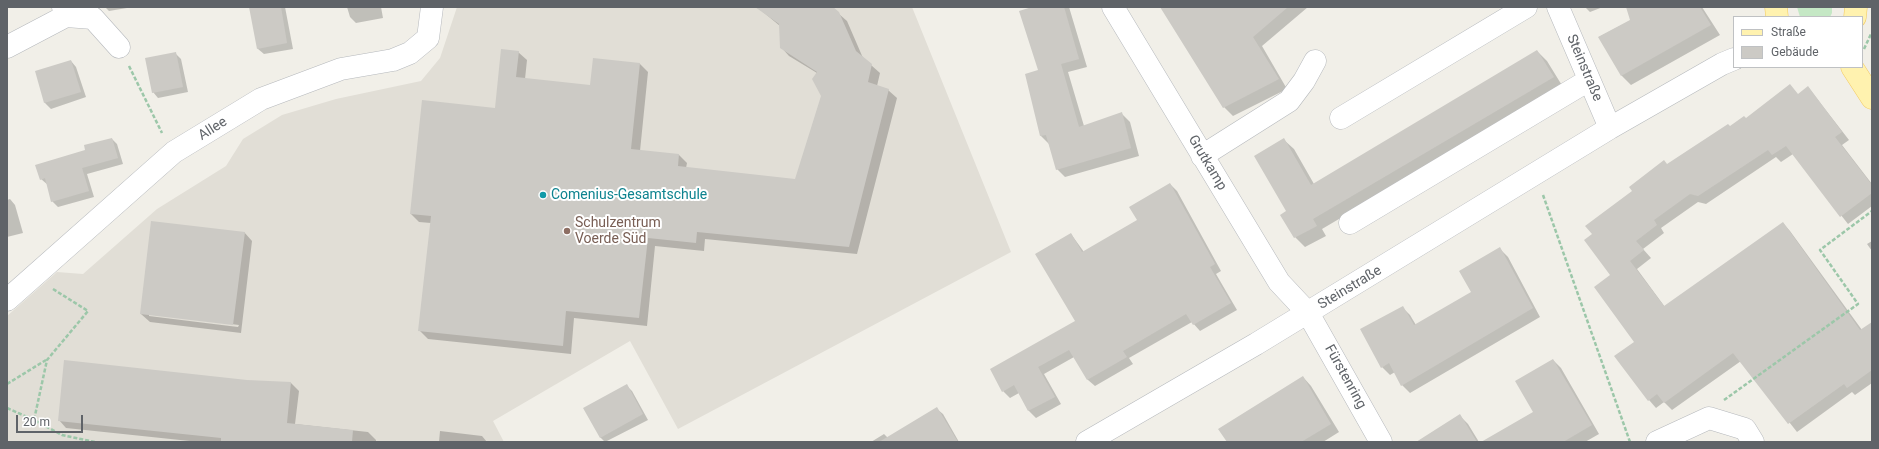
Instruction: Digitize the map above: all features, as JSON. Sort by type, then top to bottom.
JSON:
[{"type":"main road","points":[[1853,68],[1872,98]]},
{"type":"street","name":"Allee","points":[[7,300],[174,152],[261,99],[341,69],[393,60],[410,53],[428,38],[432,7]]},
{"type":"street","name":"Grutkamp","points":[[1113,7],[1279,282],[1308,313]]},
{"type":"street","points":[[1341,118],[1526,7]]},
{"type":"street","name":"Steinstraße","points":[[1558,7],[1610,128]]},
{"type":"street","points":[[7,47],[65,11],[93,18],[119,47]]},
{"type":"street","name":"Steinstraße","points":[[1087,442],[1308,313],[1610,128],[1730,58]]},
{"type":"street","points":[[1202,156],[1289,101],[1304,81],[1315,61]]},
{"type":"street","points":[[1350,223],[1589,80]]},
{"type":"street","name":"Fürstenring","points":[[1308,313],[1381,442]]},
{"type":"street","points":[[1657,442],[1709,418],[1745,429],[1753,442]]},
{"type":"path","points":[[119,47],[165,139],[174,152]]},
{"type":"path","points":[[1536,174],[1630,442]]},
{"type":"path","points":[[1724,400],[1858,304],[1820,250],[1872,211]]},
{"type":"path","points":[[7,384],[46,360],[88,311],[44,284],[37,273]]},
{"type":"path","points":[[34,420],[46,360]]},
{"type":"path","points":[[7,408],[62,435],[95,442]]},
{"type":"shaded area","name":"Schulzentrum Voerde Süd","points":[[457,7],[912,7],[1011,252],[678,429],[630,341],[493,421],[504,442],[7,442],[7,316],[57,272],[83,274],[157,209],[226,166],[243,139],[282,115],[336,99],[421,81],[440,58]]},
{"type":"green space","points":[[1797,7],[1832,7],[1830,16],[1800,16]]},
{"type":"building","points":[[249,7],[281,7],[287,43],[257,49]]},
{"type":"building","name":"Comenius-Gesamtschule","points":[[755,7],[833,7],[839,12],[856,51],[872,64],[868,82],[889,89],[849,247],[697,232],[696,243],[648,238],[639,318],[566,311],[563,346],[418,331],[431,216],[410,214],[422,100],[495,108],[501,49],[519,51],[516,77],[590,85],[593,58],[640,63],[631,149],[679,154],[678,166],[795,179],[821,96],[812,79],[817,72],[780,48],[779,24]]},
{"type":"building","points":[[1032,7],[1064,7],[1079,59],[1061,64],[1079,127],[1122,112],[1131,148],[1056,170],[1046,135],[1040,136],[1025,74],[1038,70],[1019,11]]},
{"type":"building","points":[[1160,7],[1288,7],[1253,37],[1279,79],[1223,108]]},
{"type":"building","points":[[1626,7],[1700,7],[1711,25],[1621,76],[1598,37],[1630,20]]},
{"type":"building","points":[[1537,50],[1554,77],[1313,219],[1317,226],[1294,238],[1280,215],[1286,211],[1254,156],[1284,138],[1311,185]]},
{"type":"building","points":[[176,52],[183,87],[152,93],[145,58]]},
{"type":"building","points":[[71,60],[81,92],[44,103],[35,71]]},
{"type":"building","points":[[1790,84],[1798,94],[1808,86],[1842,132],[1835,137],[1872,185],[1872,193],[1840,217],[1786,146],[1772,155],[1768,150],[1698,196],[1690,194],[1654,220],[1657,225],[1636,241],[1644,250],[1630,261],[1664,306],[1783,222],[1860,330],[1872,322],[1872,370],[1847,388],[1844,384],[1788,424],[1733,353],[1664,403],[1657,394],[1648,401],[1614,356],[1634,342],[1594,287],[1610,275],[1584,240],[1592,234],[1585,226],[1632,191],[1629,187],[1664,160],[1667,164],[1728,124],[1730,126],[1744,116],[1746,118]]},
{"type":"building","points":[[112,138],[118,158],[82,168],[89,191],[51,202],[45,178],[40,180],[35,165],[85,150],[84,145]]},
{"type":"building","points":[[1170,183],[1215,264],[1210,267],[1231,303],[1193,325],[1186,314],[1123,351],[1127,357],[1087,380],[1069,350],[1038,367],[1055,397],[1028,411],[1014,385],[1002,392],[990,369],[1075,321],[1035,254],[1071,233],[1082,252],[1137,220],[1129,207]]},
{"type":"building","points":[[151,221],[245,232],[233,325],[140,314]]},
{"type":"building","points":[[1500,247],[1533,308],[1401,386],[1389,363],[1381,368],[1360,329],[1403,306],[1414,325],[1471,292],[1459,271]]},
{"type":"building","points":[[1553,359],[1592,425],[1563,442],[1481,442],[1533,412],[1515,381]]},
{"type":"building","points":[[64,360],[247,380],[291,382],[287,423],[353,430],[352,442],[221,442],[221,438],[58,421]]},
{"type":"building","points":[[1303,376],[1331,424],[1301,442],[1227,442],[1218,429]]},
{"type":"building","points":[[627,384],[643,414],[600,438],[583,408]]},
{"type":"building","points":[[937,407],[958,442],[879,442]]},
{"type":"building","points":[[1460,414],[1477,442],[1416,442]]},
{"type":"place","name":"Comenius-Gesamtschule","points":[[543,195]]},
{"type":"place","name":"Schulzentrum Voerde Süd","points":[[567,231]]}]
